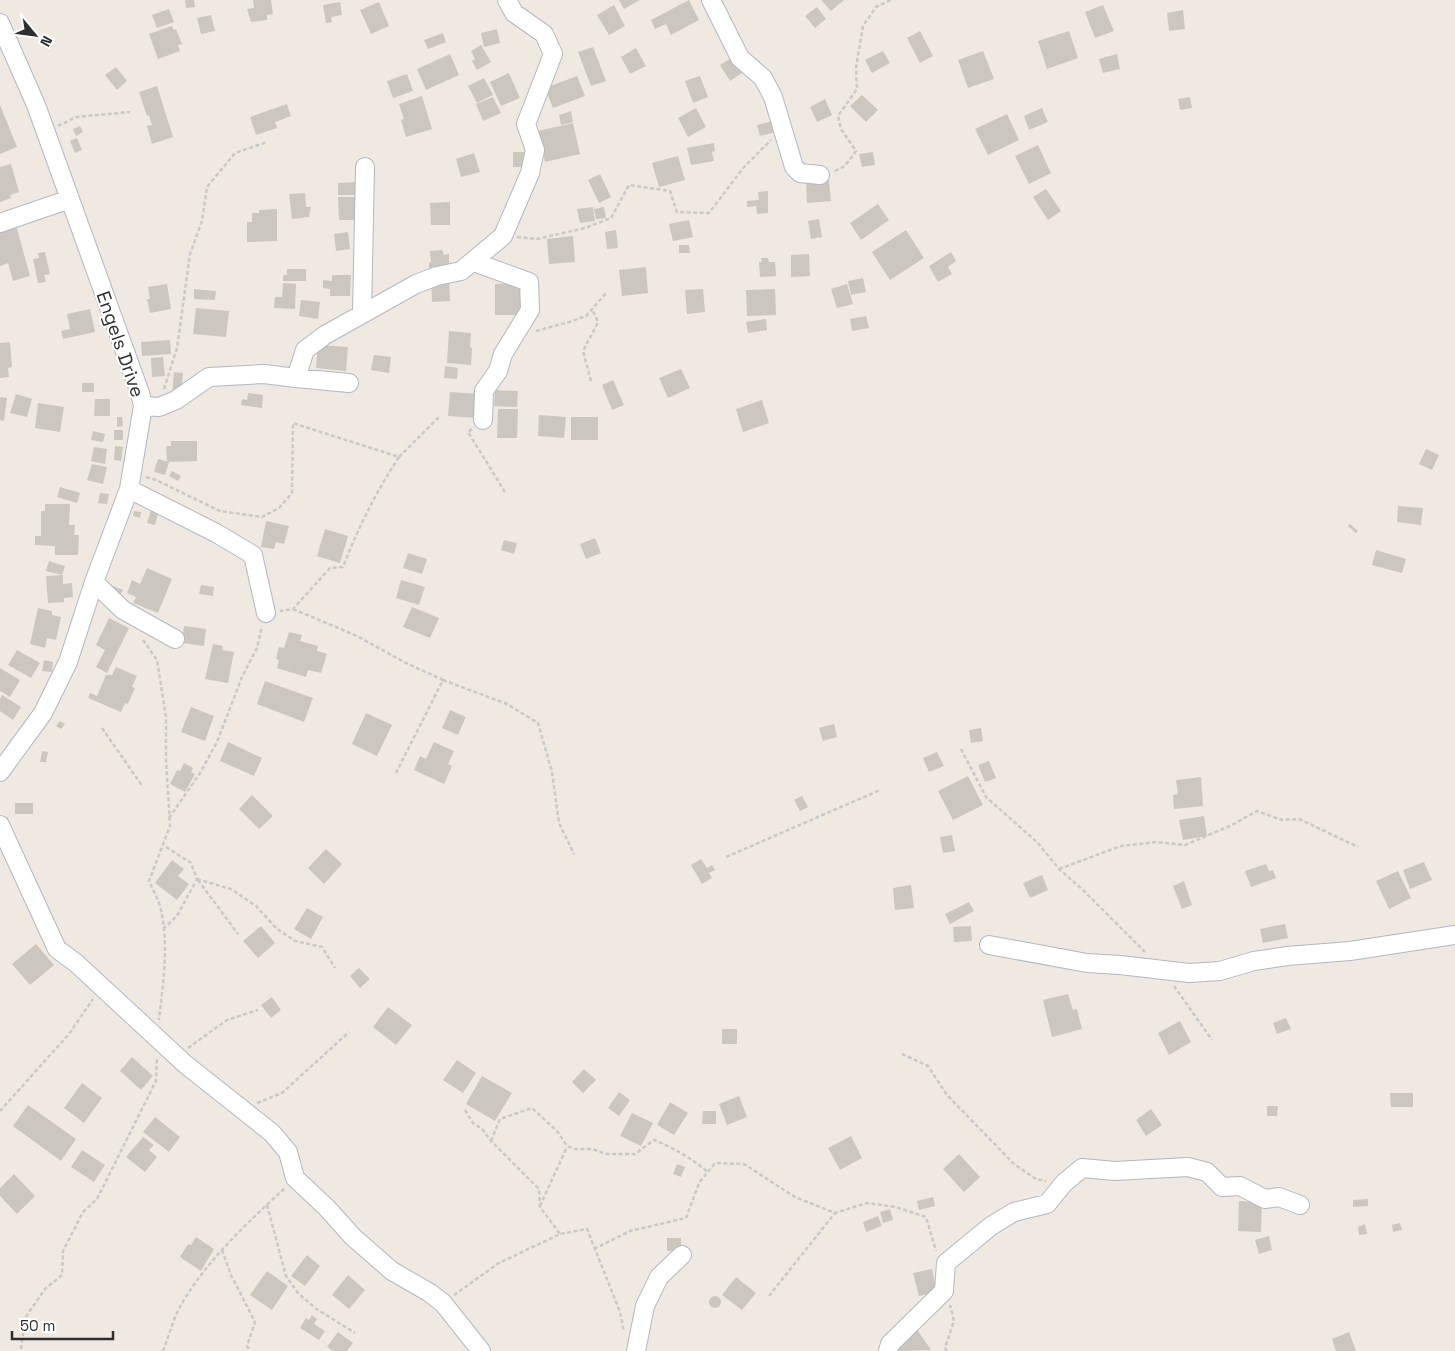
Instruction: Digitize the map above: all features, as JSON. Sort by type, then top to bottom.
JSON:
[{"type":"street","points":[[296,378],[305,350],[325,335],[416,284],[436,276],[461,271],[504,236],[530,173],[535,150],[526,124],[553,54],[544,34],[514,13],[507,0]]},
{"type":"street","points":[[711,0],[740,58],[763,78],[773,97],[794,167],[800,173],[820,176]]},
{"type":"street","name":"Engels Drive","points":[[0,23],[45,132],[140,393],[151,406],[129,489],[94,582],[68,662],[43,713],[0,777]]},
{"type":"street","points":[[362,314],[365,167]]},
{"type":"street","points":[[0,223],[70,199]]},
{"type":"street","points":[[474,262],[530,282],[530,310],[503,354],[498,371],[484,391],[483,420]]},
{"type":"street","points":[[151,406],[176,400],[209,378],[264,374],[349,382]]},
{"type":"street","points":[[129,489],[216,533],[253,555],[266,613]]},
{"type":"street","points":[[94,582],[123,610],[175,639]]},
{"type":"street","points":[[0,825],[57,949],[76,963],[177,1056],[272,1133],[288,1152],[295,1178],[328,1208],[353,1238],[392,1271],[430,1293],[443,1303],[482,1351]]},
{"type":"street","points":[[989,945],[1087,964],[1120,965],[1189,973],[1220,972],[1254,961],[1286,956],[1350,951],[1455,935]]},
{"type":"street","points":[[888,1351],[890,1344],[944,1291],[946,1263],[991,1226],[1014,1212],[1047,1204],[1064,1183],[1082,1168],[1115,1171],[1188,1167],[1207,1172],[1222,1187],[1240,1186],[1265,1199],[1279,1197],[1300,1205]]},
{"type":"street","points":[[636,1351],[645,1306],[659,1277],[682,1255]]},
{"type":"path","points":[[820,176],[845,166],[856,151],[841,129],[838,116],[857,89],[856,67],[863,26],[876,7],[891,0]]},
{"type":"path","points":[[45,132],[76,117],[130,112]]},
{"type":"path","points":[[504,236],[537,239],[585,228],[611,218],[629,185],[670,191],[677,212],[709,213],[744,167],[778,134],[781,126]]},
{"type":"path","points":[[151,406],[177,348],[190,254],[202,221],[207,187],[235,154],[267,142]]},
{"type":"path","points":[[531,334],[538,329],[586,316],[607,292]]},
{"type":"path","points":[[591,380],[583,351],[598,322],[592,309]]},
{"type":"path","points":[[293,609],[330,568],[343,567],[356,534],[378,489],[399,456],[439,417]]},
{"type":"path","points":[[483,420],[468,432],[505,492]]},
{"type":"path","points":[[133,471],[220,511],[262,517],[279,508],[292,492],[291,454],[293,423],[399,456]]},
{"type":"path","points":[[169,818],[200,773],[217,742],[242,677],[256,648],[266,613],[293,609],[357,636],[406,663],[443,680],[507,704],[538,723],[552,772],[559,823],[574,854]]},
{"type":"path","points":[[21,1349],[25,1318],[44,1289],[62,1274],[63,1251],[83,1212],[97,1199],[156,1081],[165,966],[161,909],[149,881],[170,826],[166,760],[166,717],[157,660],[142,639]]},
{"type":"path","points":[[396,773],[443,680]]},
{"type":"path","points":[[102,728],[143,787]]},
{"type":"path","points":[[961,749],[986,797],[1037,842],[1059,869],[1164,970],[1212,1040]]},
{"type":"path","points":[[726,857],[880,790]]},
{"type":"path","points":[[1059,869],[1121,846],[1156,842],[1185,845],[1232,825],[1257,811],[1282,820],[1299,819],[1358,847]]},
{"type":"path","points":[[163,845],[191,863],[197,879],[238,934]]},
{"type":"path","points":[[163,929],[177,916],[197,879]]},
{"type":"path","points":[[197,879],[231,889],[256,906],[276,928],[295,941],[322,947],[336,968]]},
{"type":"path","points":[[0,1111],[62,1041],[93,1001],[94,980]]},
{"type":"path","points":[[177,1056],[227,1020],[258,1010]]},
{"type":"path","points":[[238,1106],[259,1103],[282,1093],[349,1032]]},
{"type":"path","points":[[902,1054],[928,1066],[947,1095],[1014,1164],[1036,1179],[1064,1183]]},
{"type":"path","points":[[491,1141],[500,1119],[532,1108],[557,1131],[567,1146],[575,1149],[592,1149],[608,1154],[634,1154],[654,1140],[674,1148],[708,1172]]},
{"type":"path","points":[[465,1110],[473,1124],[482,1129],[491,1141],[539,1189],[540,1207],[560,1234]]},
{"type":"path","points":[[540,1207],[567,1146]]},
{"type":"path","points":[[594,1249],[630,1231],[686,1218],[699,1184],[715,1163],[744,1164],[795,1197],[835,1213]]},
{"type":"path","points":[[163,1351],[181,1306],[211,1262],[295,1178]]},
{"type":"path","points":[[769,1296],[835,1213],[867,1203],[896,1207],[926,1217],[936,1252],[946,1263]]},
{"type":"path","points":[[267,1205],[286,1276],[298,1293],[315,1308],[355,1333]]},
{"type":"path","points":[[443,1303],[499,1262],[560,1234],[587,1229],[620,1312],[624,1334]]},
{"type":"path","points":[[222,1250],[231,1275],[255,1322],[247,1346],[250,1351]]},
{"type":"path","points":[[944,1291],[952,1308],[954,1321],[945,1348],[946,1351]]},
{"type":"building","points":[[185,0],[194,0],[195,7],[186,8]]},
{"type":"building","points":[[253,0],[271,0],[273,14],[267,15],[267,20],[251,22],[247,9],[254,8]]},
{"type":"building","points":[[619,0],[640,0],[624,9]]},
{"type":"building","points":[[689,0],[699,20],[671,35],[666,24],[655,29],[651,20]]},
{"type":"building","points":[[821,0],[844,0],[831,11]]},
{"type":"building","points":[[340,2],[342,15],[331,17],[332,22],[326,23],[323,5]]},
{"type":"building","points":[[379,2],[389,26],[371,34],[360,10]]},
{"type":"building","points":[[614,5],[625,26],[609,35],[597,15]]},
{"type":"building","points":[[1103,5],[1114,31],[1095,38],[1085,12]]},
{"type":"building","points":[[817,7],[826,19],[815,28],[805,16]]},
{"type":"building","points":[[169,9],[174,22],[157,28],[152,15]]},
{"type":"building","points":[[1183,10],[1185,29],[1169,31],[1167,13]]},
{"type":"building","points":[[211,15],[215,31],[201,34],[197,18]]},
{"type":"building","points":[[172,26],[174,30],[176,29],[182,44],[178,45],[180,51],[158,59],[149,34]]},
{"type":"building","points":[[497,29],[500,43],[484,47],[481,33]]},
{"type":"building","points":[[920,31],[933,56],[920,63],[907,38]]},
{"type":"building","points":[[1069,31],[1078,58],[1047,69],[1038,41]]},
{"type":"building","points":[[443,33],[446,42],[428,49],[424,40]]},
{"type":"building","points":[[481,45],[491,62],[477,70],[472,61],[475,59],[471,51]]},
{"type":"building","points":[[593,47],[606,81],[591,86],[578,52]]},
{"type":"building","points":[[636,48],[646,66],[630,74],[621,57]]},
{"type":"building","points":[[883,51],[890,63],[872,73],[865,60]]},
{"type":"building","points":[[983,51],[994,79],[968,88],[958,60]]},
{"type":"building","points":[[450,54],[459,75],[426,90],[417,69]]},
{"type":"building","points":[[1117,54],[1120,69],[1103,73],[1099,59]]},
{"type":"building","points":[[733,57],[742,73],[730,81],[720,65]]},
{"type":"building","points":[[116,67],[127,81],[117,90],[105,75]]},
{"type":"building","points":[[509,73],[520,98],[501,106],[490,82]]},
{"type":"building","points":[[407,74],[413,91],[393,98],[387,81]]},
{"type":"building","points":[[577,76],[585,96],[553,108],[545,88]]},
{"type":"building","points":[[700,76],[708,97],[693,103],[685,81]]},
{"type":"building","points":[[484,78],[493,95],[477,103],[468,86]]},
{"type":"building","points":[[157,86],[173,137],[152,144],[147,126],[152,125],[139,92]]},
{"type":"building","points":[[862,95],[878,110],[866,122],[850,106]]},
{"type":"building","points":[[422,96],[432,129],[406,137],[401,120],[404,119],[399,104]]},
{"type":"building","points":[[493,97],[501,113],[483,121],[476,104]]},
{"type":"building","points":[[1190,97],[1192,108],[1180,110],[1178,99]]},
{"type":"building","points":[[825,99],[832,115],[817,122],[810,107]]},
{"type":"building","points":[[287,104],[291,116],[275,122],[277,128],[256,135],[250,117]]},
{"type":"building","points":[[0,105],[17,147],[0,154]]},
{"type":"building","points":[[696,108],[706,127],[688,137],[678,118]]},
{"type":"building","points":[[1042,108],[1048,122],[1029,130],[1024,116]]},
{"type":"building","points":[[571,111],[573,122],[561,125],[559,115]]},
{"type":"building","points":[[1007,114],[1019,140],[988,155],[975,129]]},
{"type":"building","points":[[773,121],[776,132],[760,136],[757,125]]},
{"type":"building","points":[[573,123],[580,154],[545,162],[538,131]]},
{"type":"building","points":[[80,126],[83,132],[76,136],[73,129]]},
{"type":"building","points":[[77,138],[82,150],[75,153],[70,141]]},
{"type":"building","points":[[714,143],[715,151],[712,152],[714,161],[691,165],[687,148]]},
{"type":"building","points":[[1038,145],[1051,173],[1029,184],[1015,156]]},
{"type":"building","points":[[513,152],[529,152],[529,167],[513,167]]},
{"type":"building","points":[[873,152],[875,165],[862,167],[859,154]]},
{"type":"building","points":[[474,153],[480,172],[461,177],[456,159]]},
{"type":"building","points":[[678,156],[685,180],[659,187],[652,163]]},
{"type":"building","points":[[11,164],[19,192],[10,195],[11,198],[0,202],[0,167]]},
{"type":"building","points":[[600,174],[611,197],[599,203],[588,180]]},
{"type":"building","points":[[829,180],[831,201],[807,203],[806,182]]},
{"type":"building","points":[[359,182],[359,195],[338,195],[338,183]]},
{"type":"building","points":[[1046,189],[1061,211],[1048,220],[1033,197]]},
{"type":"building","points":[[768,191],[768,213],[757,214],[756,206],[747,207],[747,201],[759,200],[758,192]]},
{"type":"building","points":[[305,193],[306,207],[311,207],[309,217],[292,219],[289,194]]},
{"type":"building","points":[[338,197],[358,197],[359,220],[339,220]]},
{"type":"building","points":[[450,202],[450,225],[431,225],[430,203]]},
{"type":"building","points":[[878,204],[889,220],[861,240],[850,223]]},
{"type":"building","points":[[593,207],[595,221],[580,223],[577,209]]},
{"type":"building","points":[[604,207],[606,218],[596,219],[594,209]]},
{"type":"building","points":[[277,209],[277,241],[247,242],[247,222],[252,222],[252,213],[259,213],[259,210]]},
{"type":"building","points":[[819,219],[822,237],[811,239],[808,221]]},
{"type":"building","points":[[689,220],[693,237],[673,241],[669,224]]},
{"type":"building","points":[[16,225],[30,276],[13,281],[8,263],[0,266],[0,230]]},
{"type":"building","points":[[616,230],[618,248],[607,249],[605,232]]},
{"type":"building","points":[[906,230],[924,258],[890,280],[872,252]]},
{"type":"building","points":[[348,232],[350,249],[336,251],[334,234]]},
{"type":"building","points":[[573,236],[575,262],[549,264],[547,239]]},
{"type":"building","points":[[679,245],[689,245],[690,253],[679,253]]},
{"type":"building","points":[[442,250],[444,255],[449,254],[449,273],[429,273],[430,251]]},
{"type":"building","points":[[45,252],[50,274],[44,275],[46,282],[38,283],[33,259],[39,258],[38,253]]},
{"type":"building","points":[[951,252],[956,261],[948,267],[952,274],[938,282],[929,266]]},
{"type":"building","points":[[809,254],[810,276],[791,277],[791,255]]},
{"type":"building","points":[[761,258],[768,258],[769,262],[775,262],[776,276],[760,277],[759,262],[762,262]]},
{"type":"building","points":[[646,267],[648,293],[622,296],[619,270]]},
{"type":"building","points":[[287,269],[306,269],[306,281],[283,281],[283,275],[287,275]]},
{"type":"building","points":[[332,275],[351,275],[350,296],[330,296],[330,289],[323,288],[323,280],[332,281]]},
{"type":"building","points":[[863,278],[866,292],[851,295],[848,281]]},
{"type":"building","points":[[449,280],[450,301],[432,302],[431,281]]},
{"type":"building","points":[[283,283],[296,284],[295,309],[274,308],[275,297],[282,297]]},
{"type":"building","points":[[522,283],[523,315],[495,315],[495,284]]},
{"type":"building","points":[[167,284],[171,309],[150,313],[147,299],[150,299],[148,287]]},
{"type":"building","points":[[847,284],[853,304],[837,308],[831,289]]},
{"type":"building","points":[[194,289],[216,291],[215,300],[194,299]]},
{"type":"building","points":[[703,289],[705,312],[687,314],[685,290]]},
{"type":"building","points":[[775,289],[776,315],[747,316],[746,290]]},
{"type":"building","points":[[301,300],[320,302],[318,319],[299,316]]},
{"type":"building","points":[[196,308],[229,311],[226,337],[193,334]]},
{"type":"building","points":[[90,309],[95,332],[63,339],[61,331],[70,329],[67,314]]},
{"type":"building","points":[[866,316],[869,328],[852,331],[850,319]]},
{"type":"building","points":[[766,319],[767,330],[748,333],[746,322]]},
{"type":"building","points":[[449,331],[471,333],[471,365],[447,363]]},
{"type":"building","points":[[170,340],[171,354],[142,356],[141,342]]},
{"type":"building","points":[[10,342],[12,367],[8,368],[9,377],[0,378],[0,343]]},
{"type":"building","points":[[318,345],[348,347],[346,371],[316,368]]},
{"type":"building","points":[[374,355],[391,357],[389,373],[371,370]]},
{"type":"building","points":[[163,357],[165,376],[152,377],[151,358]]},
{"type":"building","points":[[445,366],[458,368],[457,379],[444,378]]},
{"type":"building","points":[[681,369],[690,388],[668,398],[659,378]]},
{"type":"building","points":[[174,372],[183,373],[181,394],[172,394]]},
{"type":"building","points":[[613,380],[624,405],[612,410],[602,385]]},
{"type":"building","points":[[82,383],[94,383],[94,392],[82,392]]},
{"type":"building","points":[[495,390],[518,391],[517,407],[494,406]]},
{"type":"building","points":[[450,392],[480,394],[478,418],[448,416]]},
{"type":"building","points":[[248,393],[263,395],[262,408],[241,405],[242,399],[247,400]]},
{"type":"building","points":[[16,394],[32,399],[27,417],[10,413]]},
{"type":"building","points":[[0,397],[7,398],[4,421],[0,420]]},
{"type":"building","points":[[95,399],[110,399],[110,416],[94,416]]},
{"type":"building","points":[[762,400],[769,423],[743,432],[736,409]]},
{"type":"building","points":[[38,403],[64,407],[60,432],[35,428]]},
{"type":"building","points":[[498,409],[518,409],[517,438],[497,438]]},
{"type":"building","points":[[539,415],[566,417],[564,438],[538,436]]},
{"type":"building","points":[[117,417],[122,417],[123,426],[117,427]]},
{"type":"building","points":[[571,417],[598,417],[598,440],[571,440]]},
{"type":"building","points":[[114,430],[123,430],[123,440],[114,440]]},
{"type":"building","points":[[93,431],[105,434],[103,442],[91,440]]},
{"type":"building","points":[[171,441],[197,441],[197,461],[167,462],[166,446],[171,446]]},
{"type":"building","points":[[115,446],[123,447],[121,461],[114,460]]},
{"type":"building","points":[[94,447],[107,449],[105,464],[91,461]]},
{"type":"building","points":[[1426,449],[1439,455],[1432,470],[1419,464]]},
{"type":"building","points":[[158,459],[169,462],[165,475],[154,472]]},
{"type":"building","points":[[92,464],[107,467],[103,484],[87,480]]},
{"type":"building","points":[[172,471],[181,476],[178,481],[169,476]]},
{"type":"building","points":[[60,487],[80,493],[77,503],[57,497]]},
{"type":"building","points":[[100,493],[109,494],[107,504],[98,503]]},
{"type":"building","points":[[45,504],[70,504],[69,525],[75,525],[74,535],[79,535],[78,555],[55,555],[55,546],[35,545],[35,536],[41,536],[41,511],[45,511]]},
{"type":"building","points":[[1398,506],[1423,508],[1421,525],[1397,522]]},
{"type":"building","points":[[152,507],[159,509],[155,525],[147,523]]},
{"type":"building","points":[[134,511],[141,512],[140,518],[133,516]]},
{"type":"building","points":[[266,521],[289,526],[284,544],[276,542],[274,549],[261,547]]},
{"type":"building","points":[[1350,524],[1358,531],[1356,533],[1348,526]]},
{"type":"building","points":[[325,529],[348,536],[340,563],[317,556]]},
{"type":"building","points":[[595,538],[601,553],[586,559],[580,544]]},
{"type":"building","points":[[504,540],[517,543],[514,554],[501,550]]},
{"type":"building","points":[[1376,550],[1406,559],[1402,573],[1372,565]]},
{"type":"building","points":[[408,553],[427,559],[422,574],[403,568]]},
{"type":"building","points":[[49,561],[65,566],[62,575],[46,571]]},
{"type":"building","points":[[147,568],[172,579],[158,613],[133,603],[136,597],[127,593],[132,580],[140,584]]},
{"type":"building","points":[[63,575],[63,584],[72,583],[73,597],[64,598],[64,602],[48,603],[46,576]]},
{"type":"building","points":[[401,580],[425,587],[419,605],[396,598]]},
{"type":"building","points":[[201,585],[214,587],[213,596],[199,594]]},
{"type":"building","points":[[113,586],[123,590],[118,598],[109,594]]},
{"type":"building","points":[[412,607],[439,618],[430,638],[403,627]]},
{"type":"building","points":[[38,608],[52,611],[52,615],[61,617],[56,640],[47,638],[45,648],[30,644]]},
{"type":"building","points":[[109,618],[129,628],[107,673],[96,667],[105,650],[96,645]]},
{"type":"building","points":[[184,626],[206,629],[204,646],[182,643]]},
{"type":"building","points":[[289,632],[302,635],[300,641],[318,646],[317,651],[327,654],[321,673],[308,670],[306,677],[277,668],[279,660],[276,659],[279,647],[284,648]]},
{"type":"building","points":[[213,644],[223,646],[222,650],[234,652],[228,683],[205,679]]},
{"type":"building","points":[[17,650],[40,663],[31,678],[8,665]]},
{"type":"building","points":[[44,660],[53,662],[52,672],[42,671]]},
{"type":"building","points":[[116,667],[137,676],[132,687],[135,688],[128,704],[125,703],[121,712],[88,698],[90,693],[97,696],[106,675],[112,675]]},
{"type":"building","points":[[0,668],[20,680],[10,697],[0,691]]},
{"type":"building","points":[[265,681],[313,698],[304,722],[257,704]]},
{"type":"building","points":[[2,695],[21,707],[13,720],[0,711]]},
{"type":"building","points":[[191,707],[214,716],[205,741],[181,732]]},
{"type":"building","points":[[450,710],[466,717],[458,735],[442,728]]},
{"type":"building","points":[[366,713],[392,725],[377,756],[352,744]]},
{"type":"building","points":[[60,721],[65,724],[61,729],[56,726]]},
{"type":"building","points":[[834,724],[837,737],[823,741],[819,728]]},
{"type":"building","points":[[981,728],[983,741],[971,743],[969,730]]},
{"type":"building","points":[[228,742],[262,758],[254,776],[220,761]]},
{"type":"building","points":[[434,742],[454,751],[448,764],[452,766],[444,784],[414,770],[420,756],[426,759]]},
{"type":"building","points":[[42,751],[48,752],[46,762],[40,762]]},
{"type":"building","points":[[937,752],[944,766],[929,772],[923,758]]},
{"type":"building","points":[[989,761],[996,778],[985,782],[978,765]]},
{"type":"building","points":[[184,763],[193,768],[191,772],[195,774],[185,792],[170,784],[177,770],[180,771]]},
{"type":"building","points":[[968,776],[983,805],[953,820],[938,791]]},
{"type":"building","points":[[1201,777],[1203,806],[1174,809],[1173,795],[1178,794],[1176,780]]},
{"type":"building","points":[[252,795],[273,816],[259,829],[239,809]]},
{"type":"building","points":[[802,796],[808,807],[800,811],[794,800]]},
{"type":"building","points":[[15,803],[33,803],[33,814],[15,814]]},
{"type":"building","points":[[1204,816],[1207,836],[1183,840],[1179,820]]},
{"type":"building","points":[[952,835],[955,851],[943,853],[940,837]]},
{"type":"building","points":[[326,849],[342,864],[324,884],[308,868]]},
{"type":"building","points":[[701,859],[707,868],[712,865],[715,870],[709,873],[712,878],[702,884],[691,865]]},
{"type":"building","points":[[172,860],[184,869],[178,876],[189,884],[177,900],[155,883]]},
{"type":"building","points":[[1424,862],[1432,880],[1410,889],[1403,870]]},
{"type":"building","points":[[1266,864],[1269,871],[1273,870],[1276,878],[1251,887],[1245,871]]},
{"type":"building","points":[[1398,871],[1411,898],[1389,909],[1376,881]]},
{"type":"building","points":[[1042,875],[1048,890],[1030,898],[1023,883]]},
{"type":"building","points":[[1184,881],[1192,905],[1182,909],[1173,886]]},
{"type":"building","points":[[911,885],[914,908],[895,910],[893,888]]},
{"type":"building","points":[[969,902],[974,911],[950,924],[945,914]]},
{"type":"building","points":[[307,908],[323,917],[311,939],[294,929]]},
{"type":"building","points":[[1285,924],[1288,938],[1263,943],[1260,929]]},
{"type":"building","points":[[261,926],[275,943],[258,958],[243,941]]},
{"type":"building","points":[[971,926],[972,941],[954,942],[953,927]]},
{"type":"building","points":[[36,944],[54,965],[30,985],[12,964]]},
{"type":"building","points":[[359,968],[370,979],[360,988],[350,976]]},
{"type":"building","points":[[1068,994],[1073,1010],[1077,1009],[1082,1029],[1052,1037],[1043,1000]]},
{"type":"building","points":[[272,997],[281,1010],[271,1018],[261,1005]]},
{"type":"building","points":[[388,1007],[412,1025],[396,1045],[373,1027]]},
{"type":"building","points":[[1286,1018],[1291,1029],[1277,1034],[1273,1023]]},
{"type":"building","points":[[1180,1021],[1191,1042],[1169,1055],[1158,1033]]},
{"type":"building","points":[[722,1029],[737,1029],[737,1044],[722,1044]]},
{"type":"building","points":[[132,1057],[153,1076],[141,1090],[120,1071]]},
{"type":"building","points":[[457,1060],[476,1073],[463,1093],[443,1080]]},
{"type":"building","points":[[584,1069],[596,1080],[583,1093],[572,1082]]},
{"type":"building","points":[[482,1076],[512,1093],[495,1121],[466,1104]]},
{"type":"building","points":[[82,1083],[102,1098],[84,1123],[64,1108]]},
{"type":"building","points":[[619,1092],[630,1100],[619,1116],[608,1108]]},
{"type":"building","points":[[1390,1093],[1413,1093],[1413,1107],[1391,1107]]},
{"type":"building","points":[[739,1096],[747,1117],[727,1125],[719,1104]]},
{"type":"building","points":[[670,1102],[688,1113],[674,1135],[657,1125]]},
{"type":"building","points":[[28,1105],[76,1139],[61,1161],[13,1126]]},
{"type":"building","points":[[1267,1106],[1278,1106],[1277,1116],[1267,1116]]},
{"type":"building","points":[[1151,1109],[1162,1125],[1146,1136],[1136,1120]]},
{"type":"building","points":[[703,1111],[716,1111],[716,1124],[702,1124]]},
{"type":"building","points":[[632,1113],[653,1123],[641,1146],[620,1136]]},
{"type":"building","points":[[155,1117],[180,1137],[169,1152],[143,1132]]},
{"type":"building","points":[[851,1136],[862,1158],[840,1170],[828,1148]]},
{"type":"building","points":[[143,1137],[154,1145],[149,1150],[157,1157],[145,1172],[126,1157]]},
{"type":"building","points":[[82,1150],[105,1165],[94,1182],[71,1167]]},
{"type":"building","points":[[959,1154],[980,1177],[964,1192],[943,1169]]},
{"type":"building","points":[[677,1164],[685,1167],[681,1177],[673,1174]]},
{"type":"building","points":[[14,1174],[35,1196],[17,1214],[0,1196],[0,1188]]},
{"type":"building","points":[[933,1197],[935,1206],[919,1210],[917,1201]]},
{"type":"building","points":[[1368,1199],[1368,1206],[1353,1207],[1353,1200]]},
{"type":"building","points":[[1239,1201],[1262,1202],[1261,1232],[1238,1231]]},
{"type":"building","points":[[890,1209],[893,1220],[883,1223],[880,1212]]},
{"type":"building","points":[[878,1216],[882,1226],[866,1232],[863,1222]]},
{"type":"building","points":[[1400,1223],[1402,1230],[1393,1232],[1392,1225]]},
{"type":"building","points":[[1365,1224],[1367,1234],[1359,1235],[1358,1227]]},
{"type":"building","points":[[1269,1236],[1272,1250],[1259,1254],[1255,1240]]},
{"type":"building","points":[[196,1237],[214,1249],[201,1271],[180,1257],[188,1244],[191,1245]]},
{"type":"building","points":[[667,1238],[681,1238],[681,1251],[667,1251]]},
{"type":"building","points":[[307,1255],[320,1266],[305,1286],[291,1276]]},
{"type":"building","points":[[932,1269],[937,1292],[919,1296],[913,1273]]},
{"type":"building","points":[[267,1271],[288,1286],[272,1310],[250,1295]]},
{"type":"building","points":[[348,1275],[365,1290],[349,1309],[332,1295]]},
{"type":"building","points":[[736,1277],[756,1293],[742,1310],[722,1295]]},
{"type":"building","points":[[713,1296],[717,1296],[721,1302],[717,1308],[713,1308],[709,1304],[709,1300]]},
{"type":"building","points":[[312,1315],[317,1319],[314,1324],[325,1331],[319,1340],[300,1328],[306,1318],[309,1320]]},
{"type":"building","points":[[916,1328],[931,1350],[898,1351],[895,1346]]},
{"type":"building","points":[[338,1332],[353,1343],[347,1351],[333,1351],[327,1347]]},
{"type":"building","points":[[1349,1332],[1356,1351],[1336,1351],[1332,1339]]}]
